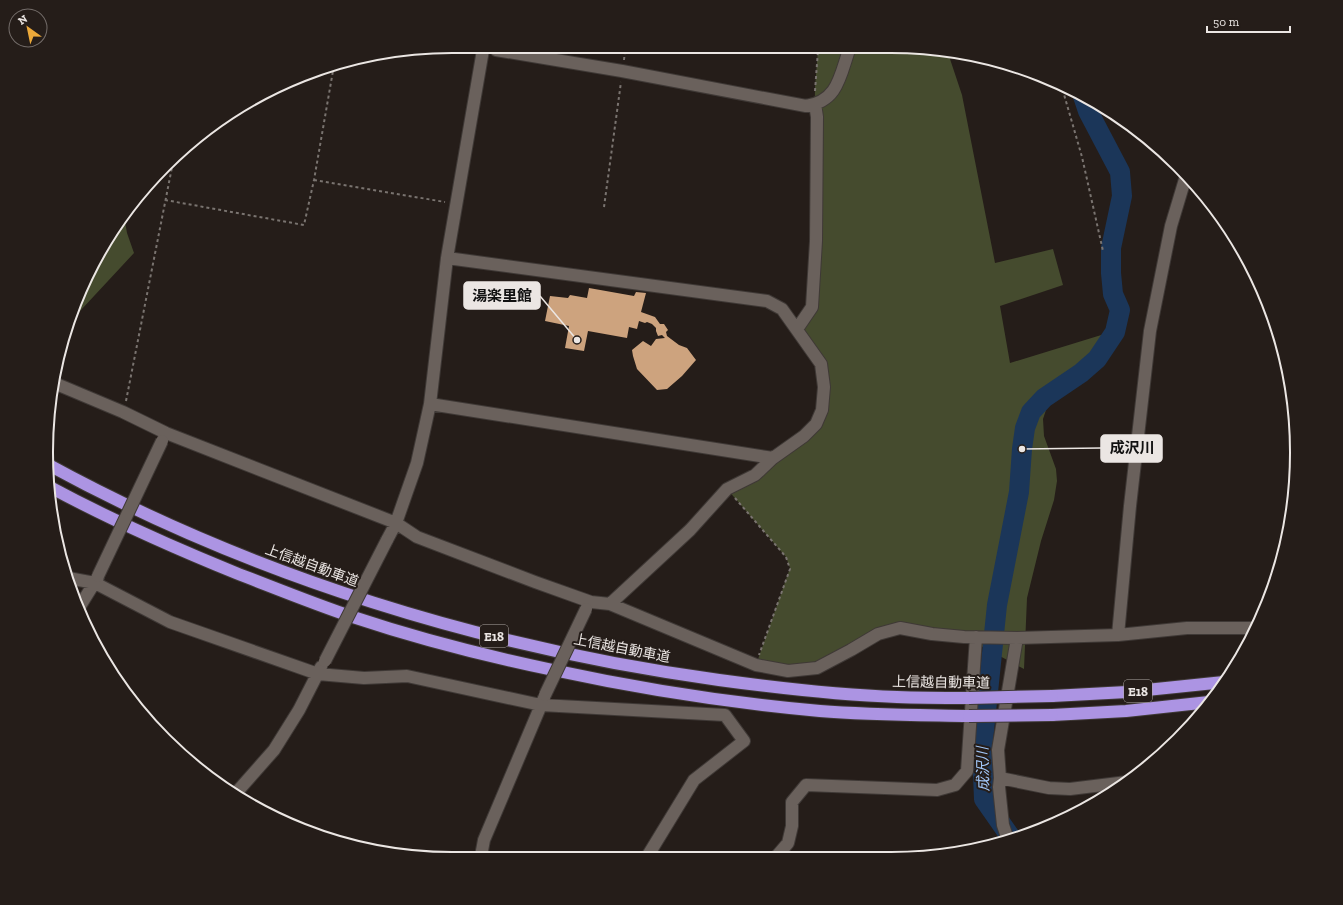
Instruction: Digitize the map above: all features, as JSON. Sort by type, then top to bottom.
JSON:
[{"type":"highway","name":"上信越自動車道","points":[[54,467],[136,509],[204,540],[348,594],[429,619],[506,640],[587,658],[661,672],[821,692],[896,697],[969,698],[1052,696],[1127,692],[1217,683]]},
{"type":"highway","name":"E18","points":[[55,489],[128,527],[200,558],[273,588],[354,617],[427,640],[500,659],[584,677],[665,691],[745,702],[820,711],[895,715],[1052,715],[1126,711],[1202,703]]},
{"type":"street","points":[[239,790],[274,750],[299,710],[396,524],[417,463],[430,404],[447,258],[482,53]]},
{"type":"street","points":[[514,53],[622,71],[806,106],[826,99],[837,85],[848,53]]},
{"type":"street","points":[[797,329],[812,307],[816,241],[817,117],[815,104]]},
{"type":"street","points":[[1118,635],[1130,506],[1150,331],[1171,226],[1184,182]]},
{"type":"street","points":[[447,258],[768,301],[782,309],[821,364],[824,387],[822,410],[816,424],[804,436],[773,458],[755,475],[727,489],[690,530],[610,604]]},
{"type":"street","points":[[59,386],[123,412],[164,437],[396,524],[417,537],[535,582],[588,606],[610,604],[756,665],[788,671],[817,668],[878,634],[900,628],[932,634],[1017,638],[1118,635],[1187,628],[1249,628]]},
{"type":"street","points":[[430,404],[773,458]]},
{"type":"street","points":[[82,603],[97,579],[164,437]]},
{"type":"street","points":[[73,578],[97,579],[170,622],[318,674],[364,678],[407,676],[543,700],[725,715],[744,741],[694,780],[650,852]]},
{"type":"street","points":[[482,852],[484,840],[543,700],[588,606]]},
{"type":"street","points":[[780,852],[788,843],[792,826],[792,802],[806,785],[937,790],[955,784],[966,772],[976,637]]},
{"type":"street","points":[[1006,835],[1003,826],[999,787],[1000,778],[998,750],[1017,638]]},
{"type":"street","points":[[1000,778],[1049,788],[1070,789],[1114,783]]},
{"type":"path","points":[[815,104],[818,53]]},
{"type":"path","points":[[604,207],[622,71]]},
{"type":"path","points":[[165,200],[304,225],[314,180],[333,72]]},
{"type":"path","points":[[1063,92],[1082,157],[1103,251]]},
{"type":"path","points":[[123,412],[172,168]]},
{"type":"path","points":[[314,180],[456,204]]},
{"type":"path","points":[[727,489],[786,557],[790,568],[756,665]]},
{"type":"green space","points":[[818,53],[890,53],[949,57],[962,95],[995,263],[1053,249],[1063,285],[1000,306],[1010,363],[1111,332],[1096,353],[1050,398],[1043,419],[1044,436],[1056,469],[1057,481],[1054,500],[1041,541],[1027,598],[1024,669],[964,637],[900,628],[813,664],[756,665],[790,568],[786,557],[727,489],[816,424],[821,364],[797,329],[812,307],[815,87]]},
{"type":"green space","points":[[125,224],[134,253],[78,313],[94,276]]},
{"type":"building","points":[[589,288],[634,296],[636,292],[646,293],[641,312],[655,317],[660,324],[664,324],[668,330],[666,332],[667,336],[679,345],[687,348],[696,360],[682,376],[667,389],[657,390],[637,369],[632,350],[643,341],[651,346],[656,339],[665,338],[662,335],[658,336],[656,328],[652,324],[639,321],[637,329],[629,327],[627,338],[588,331],[584,351],[565,348],[569,326],[545,321],[550,296],[568,298],[570,295],[587,298]]},
{"type":"waterway","name":"成沢川","points":[[1008,834],[984,799],[982,750],[997,605],[1019,492],[1025,428],[1031,412],[1044,398],[1081,373],[1097,359],[1115,332],[1120,310],[1113,294],[1111,273],[1111,248],[1122,196],[1120,172],[1086,105]]},
{"type":"place","name":"湯楽里館","points":[[577,340]]},
{"type":"place","name":"成沢川","points":[[1022,449]]}]
